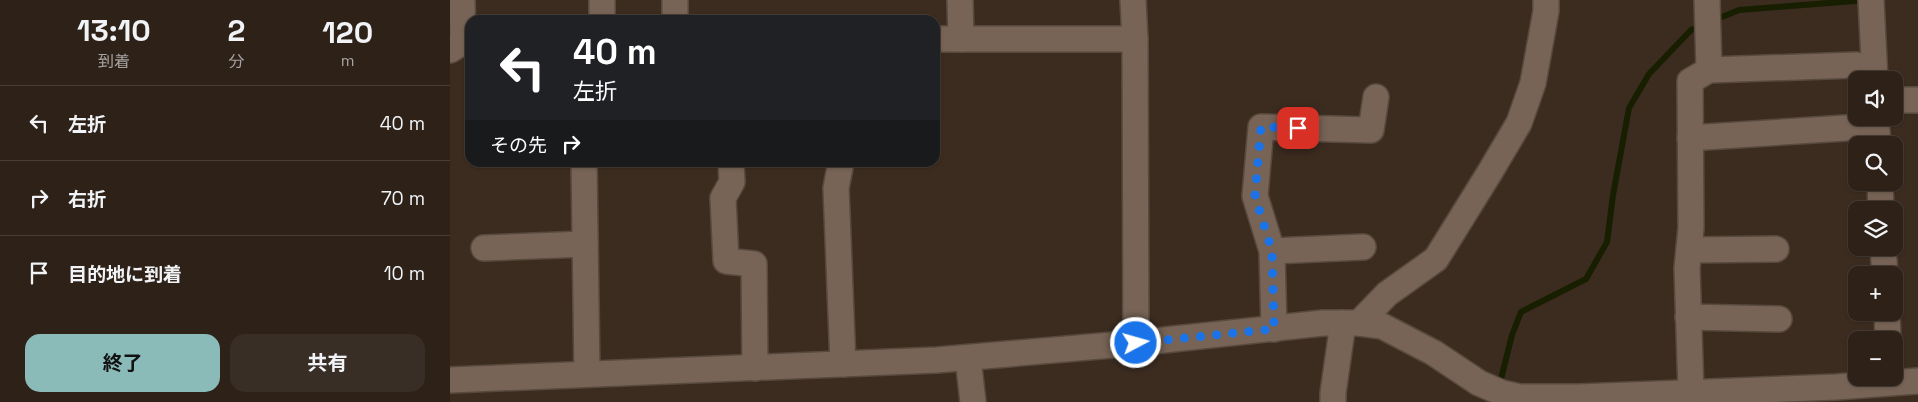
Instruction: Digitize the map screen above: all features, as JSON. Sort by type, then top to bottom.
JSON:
[{"type":"street","points":[[450,50],[463,42],[462,0]]},
{"type":"street","points":[[602,0],[602,15]]},
{"type":"street","points":[[674,0],[675,15]]},
{"type":"street","points":[[960,0],[961,39]]},
{"type":"street","points":[[1133,0],[1135,40],[1136,343]]},
{"type":"street","points":[[1334,402],[1333,393],[1351,323],[1387,294],[1436,259],[1519,124],[1533,83],[1546,11],[1546,0]]},
{"type":"street","points":[[1707,4],[1709,70]]},
{"type":"street","points":[[1865,71],[1871,7]]},
{"type":"street","points":[[940,39],[1135,40]]},
{"type":"street","points":[[1691,392],[1687,268],[1691,228],[1690,81],[1709,70],[1848,72]]},
{"type":"street","points":[[1274,329],[1272,251],[1255,196],[1261,127],[1371,130],[1376,97]]},
{"type":"street","points":[[1903,100],[1918,100]]},
{"type":"street","points":[[1690,138],[1848,124]]},
{"type":"street","points":[[584,167],[587,374]]},
{"type":"street","points":[[730,167],[732,182],[723,198],[726,260],[754,264],[756,368]]},
{"type":"street","points":[[840,167],[836,188],[843,364]]},
{"type":"street","points":[[484,248],[585,244]]},
{"type":"street","points":[[1272,251],[1362,248]]},
{"type":"street","points":[[1688,250],[1776,249]]},
{"type":"street","points":[[1688,317],[1779,319]]},
{"type":"street","points":[[450,380],[968,358],[1351,323],[1382,326],[1434,353],[1494,395],[1578,397],[1848,383]]},
{"type":"street","points":[[968,358],[973,402]]},
{"type":"street","points":[[1903,380],[1918,381]]},
{"type":"waterway","points":[[1712,21],[1739,10],[1867,0]]},
{"type":"waterway","points":[[1499,387],[1512,335],[1521,312],[1586,279],[1607,242],[1613,195],[1629,108],[1649,74],[1691,30],[1703,25]]},
{"type":"route","points":[[1136,343],[1274,329],[1272,251],[1255,196],[1261,127],[1298,128]]}]
